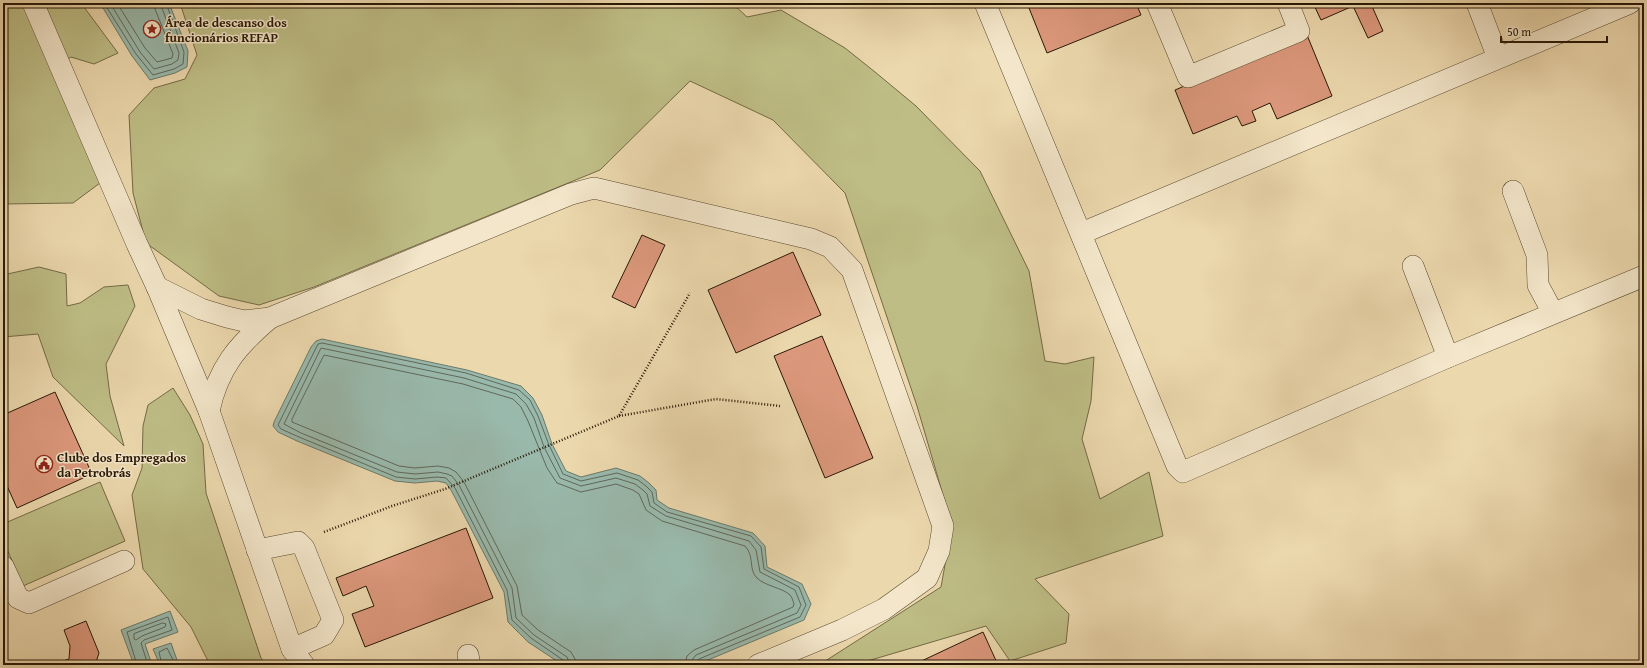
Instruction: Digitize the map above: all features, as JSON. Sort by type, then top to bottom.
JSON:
[{"type":"lane","points":[[33,3],[134,237],[157,286],[209,411],[257,550],[298,657],[324,635],[333,620],[304,548],[298,542],[257,550]]},
{"type":"lane","points":[[985,3],[1082,233],[1177,466],[1183,472],[1448,357],[1644,276]]},
{"type":"lane","points":[[1157,3],[1188,77],[1299,31],[1288,3]]},
{"type":"lane","points":[[1477,3],[1498,58]]},
{"type":"lane","points":[[1082,233],[1630,3]]},
{"type":"lane","points":[[157,286],[201,309],[227,317],[244,321],[270,318],[571,194],[594,188],[811,239],[830,247],[852,270],[943,526],[939,551],[926,578],[884,609],[842,630],[758,665]]},
{"type":"lane","points":[[1513,191],[1537,255],[1538,285],[1553,313]]},
{"type":"lane","points":[[1413,266],[1448,357]]},
{"type":"lane","points":[[209,411],[213,393],[230,359],[247,337],[270,318]]},
{"type":"lane","points":[[3,566],[18,598],[29,602],[124,561]]},
{"type":"path","points":[[619,416],[690,293]]},
{"type":"path","points":[[324,532],[392,506],[445,489],[619,416],[716,399],[780,406]]},
{"type":"shaded area","points":[[3,3],[81,3],[118,53],[94,64],[71,57],[52,70],[100,183],[73,203],[3,204]]},
{"type":"shaded area","points":[[180,3],[732,3],[747,17],[781,10],[845,48],[875,72],[916,106],[980,171],[1029,271],[1045,361],[1065,364],[1094,357],[1091,401],[1082,439],[1100,499],[1149,472],[1163,536],[1035,579],[1069,614],[1066,643],[1010,661],[986,626],[854,665],[819,665],[941,587],[952,526],[917,406],[845,193],[773,120],[690,81],[600,170],[314,287],[259,305],[219,296],[146,243],[133,193],[129,115],[154,88],[185,79],[197,55]]},
{"type":"shaded area","points":[[39,267],[66,274],[67,306],[80,303],[104,287],[128,285],[135,306],[106,364],[110,396],[124,446],[53,377],[38,334],[3,337],[3,275]]},
{"type":"shaded area","points":[[173,388],[190,415],[203,444],[206,493],[261,658],[266,665],[210,665],[191,627],[143,569],[132,495],[142,468],[143,426],[148,405]]},
{"type":"shaded area","points":[[100,482],[125,541],[23,586],[3,540],[3,524]]},
{"type":"water","name":"Área de descanso dos funcionários REFAP","points":[[100,3],[169,3],[188,51],[187,67],[175,73],[150,80],[132,56]]},
{"type":"water","points":[[322,339],[467,370],[521,386],[533,398],[542,415],[552,444],[566,471],[581,477],[616,468],[640,476],[656,490],[657,500],[669,508],[753,533],[765,546],[767,567],[802,584],[811,604],[804,620],[696,665],[563,665],[528,642],[508,622],[504,592],[446,483],[437,481],[415,483],[395,481],[297,441],[278,432],[273,426],[311,347],[316,341]]},
{"type":"water","points":[[170,611],[178,632],[145,644],[152,665],[134,665],[121,630]]},
{"type":"water","points":[[171,643],[177,660],[176,665],[154,665],[159,663],[153,649]]},
{"type":"building","points":[[1027,3],[1136,3],[1141,15],[1047,53]]},
{"type":"building","points":[[1313,3],[1373,3],[1371,4],[1383,31],[1368,38],[1353,6],[1321,20]]},
{"type":"building","points":[[1307,35],[1332,96],[1277,119],[1270,103],[1252,111],[1256,121],[1242,126],[1237,116],[1193,134],[1175,90]]},
{"type":"building","points":[[642,235],[665,245],[635,308],[612,297]]},
{"type":"building","points":[[793,252],[821,315],[736,353],[708,290]]},
{"type":"building","points":[[822,336],[873,458],[825,478],[774,356]]},
{"type":"building","points":[[55,392],[92,474],[17,508],[3,477],[3,415]]},
{"type":"building","points":[[466,528],[493,598],[365,647],[352,614],[374,606],[366,586],[343,596],[336,578]]},
{"type":"building","points":[[86,621],[99,653],[95,665],[51,665],[69,659],[70,646],[64,630]]},
{"type":"building","points":[[983,632],[998,665],[913,665]]},
{"type":"place","name":"Área de descanso dos funcionários REFAP","points":[[152,29]]},
{"type":"place","name":"Clube dos Empregados da Petrobrás","points":[[44,464]]}]
